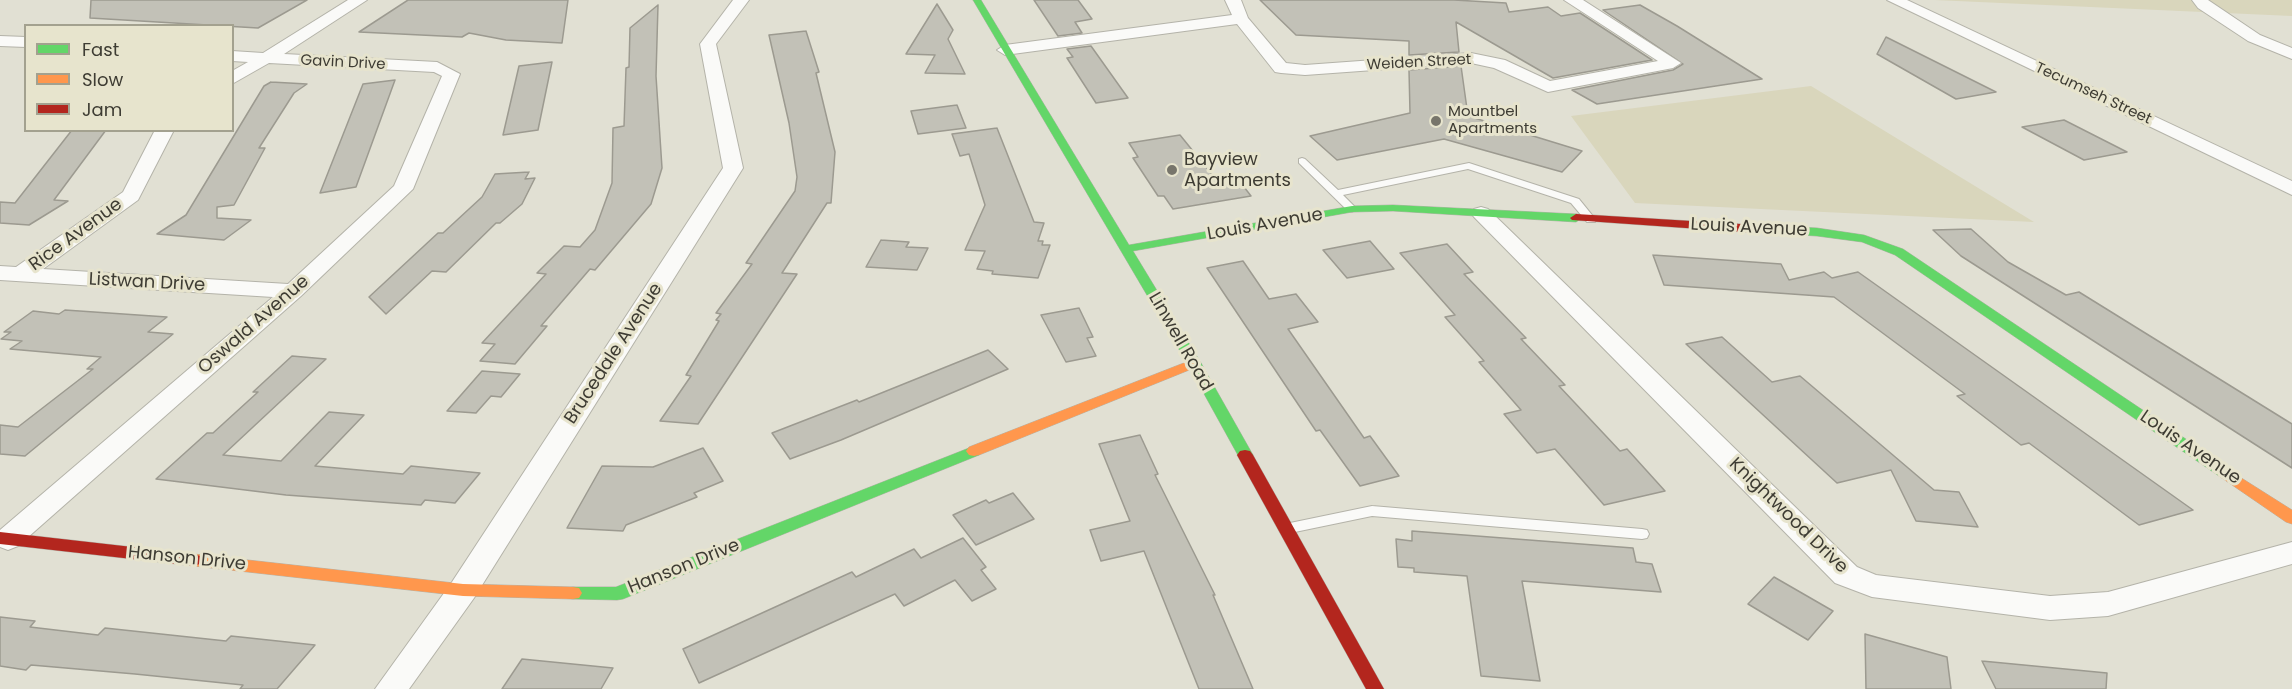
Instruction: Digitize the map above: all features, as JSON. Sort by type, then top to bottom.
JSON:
[{"type":"street","points":[[234,78],[262,58],[359,0]]},
{"type":"street","name":"Brucedale Avenue","points":[[391,689],[463,590],[733,168],[708,44],[741,0]]},
{"type":"street","name":"Linwell Road","points":[[977,0],[1194,363],[1375,689]]},
{"type":"street","name":"Weiden Street","points":[[1233,0],[1241,19],[1281,68],[1305,70],[1471,58],[1499,64],[1548,87],[1673,63],[1572,0]]},
{"type":"street","name":"Tecumseh Street","points":[[1895,0],[2292,189]]},
{"type":"street","points":[[2200,0],[2203,5],[2254,38],[2292,54]]},
{"type":"street","points":[[1005,50],[1241,19]]},
{"type":"street","points":[[1,41],[24,42]]},
{"type":"street","name":"Gavin Drive","points":[[234,56],[437,68],[451,74]]},
{"type":"street","name":"Oswald Avenue","points":[[4,539],[293,291],[403,189],[451,74]]},
{"type":"street","name":"Rice Avenue","points":[[10,274],[131,196],[164,132]]},
{"type":"street","name":"Louis Avenue","points":[[1126,249],[1352,209],[1481,213],[1817,232],[1864,239],[1899,252],[2292,518]]},
{"type":"street","name":"Knightwood Drive","points":[[1481,213],[1846,575],[1872,586],[2050,608],[2108,604],[2292,553]]},
{"type":"street","name":"Listwan Drive","points":[[10,274],[293,291]]},
{"type":"street","name":"Hanson Drive","points":[[4,539],[463,590],[617,594],[1194,363]]},
{"type":"lane","points":[[1302,161],[1338,193],[1352,209]]},
{"type":"lane","points":[[1338,193],[1469,166],[1575,201],[1591,220]]},
{"type":"lane","points":[[1286,529],[1372,511],[1642,534]]},
{"type":"shaded area","points":[[1934,0],[2292,0],[2292,16]]},
{"type":"shaded area","points":[[1811,86],[2034,222],[1635,203],[1571,116]]},
{"type":"building","points":[[91,0],[307,0],[258,28],[234,27],[234,24],[90,18]]},
{"type":"building","points":[[408,0],[568,0],[562,43],[506,40],[469,33],[462,37],[359,32]]},
{"type":"building","points":[[1034,0],[1078,0],[1092,19],[1075,22],[1082,33],[1058,36]]},
{"type":"building","points":[[1260,0],[1454,0],[1506,3],[1509,12],[1548,7],[1561,16],[1580,13],[1652,60],[1553,78],[1456,22],[1459,52],[1409,55],[1409,41],[1296,35]]},
{"type":"building","points":[[937,4],[953,30],[948,39],[965,74],[925,73],[935,55],[906,54]]},
{"type":"building","points":[[658,5],[656,76],[662,168],[651,204],[595,270],[590,269],[541,326],[547,326],[515,364],[480,361],[495,344],[482,343],[546,274],[537,273],[564,246],[580,247],[595,230],[612,183],[613,128],[624,126],[630,28]]},
{"type":"building","points":[[1640,5],[1762,79],[1597,104],[1572,90],[1673,70],[1683,64],[1603,10]]},
{"type":"building","points":[[806,31],[819,72],[816,73],[835,152],[831,203],[827,203],[782,273],[797,274],[698,424],[660,421],[691,376],[686,375],[719,321],[716,320],[721,314],[716,313],[752,264],[746,263],[795,191],[797,177],[789,123],[769,35]]},
{"type":"building","points":[[1886,37],[1996,92],[1956,99],[1877,54]]},
{"type":"building","points":[[1091,46],[1128,98],[1096,103],[1067,58],[1073,57],[1067,49]]},
{"type":"building","points":[[552,62],[538,130],[503,135],[519,66]]},
{"type":"building","name":"Mountbel Apartments","points":[[1461,66],[1468,116],[1582,151],[1562,172],[1444,139],[1337,160],[1310,136],[1410,113],[1409,70]]},
{"type":"building","points":[[395,80],[356,187],[320,193],[363,84]]},
{"type":"building","points":[[271,82],[307,84],[294,93],[259,148],[265,148],[234,205],[217,207],[217,218],[251,220],[224,240],[157,234],[186,215],[264,86]]},
{"type":"building","points":[[957,105],[966,128],[918,134],[911,111]]},
{"type":"building","points":[[2064,120],[2127,152],[2084,160],[2022,127]]},
{"type":"building","points":[[997,128],[1034,222],[1044,223],[1038,241],[1043,241],[1042,245],[1050,245],[1038,278],[992,274],[993,271],[977,269],[985,251],[965,250],[985,205],[969,154],[960,156],[952,134]]},
{"type":"building","points":[[70,132],[105,132],[54,200],[68,201],[29,225],[0,223],[0,202],[15,203]]},
{"type":"building","name":"Bayview Apartments","points":[[1180,135],[1214,177],[1234,174],[1251,196],[1173,209],[1164,196],[1158,196],[1133,158],[1138,157],[1129,143]]},
{"type":"building","points":[[529,172],[525,179],[535,178],[522,204],[500,223],[496,223],[446,272],[432,271],[386,314],[369,297],[438,233],[443,233],[482,197],[495,174]]},
{"type":"building","points":[[1971,229],[2008,262],[2066,295],[2079,292],[2292,424],[2292,468],[1961,256],[1933,230]]},
{"type":"building","points":[[881,240],[909,242],[906,247],[928,248],[917,270],[866,267]]},
{"type":"building","points":[[1370,241],[1394,269],[1347,278],[1323,250]]},
{"type":"building","points":[[1447,244],[1473,272],[1464,274],[1526,338],[1521,339],[1565,385],[1559,386],[1620,451],[1627,449],[1665,491],[1604,505],[1555,449],[1537,453],[1504,414],[1521,410],[1479,362],[1484,361],[1445,317],[1455,315],[1400,253]]},
{"type":"building","points":[[1653,255],[1781,264],[1789,280],[1824,272],[1832,278],[1858,272],[2193,510],[2139,525],[2029,443],[2021,445],[1957,396],[1965,394],[1834,297],[1664,285]]},
{"type":"building","points":[[1243,261],[1269,299],[1296,294],[1318,322],[1288,329],[1364,438],[1370,436],[1399,476],[1360,486],[1320,430],[1316,431],[1207,268]]},
{"type":"building","points":[[1079,308],[1093,337],[1087,338],[1096,356],[1066,362],[1041,315]]},
{"type":"building","points":[[65,310],[167,317],[148,332],[173,334],[25,456],[0,454],[0,425],[18,427],[93,369],[87,369],[101,357],[10,349],[22,341],[1,339],[11,332],[4,332],[33,311],[59,314]]},
{"type":"building","points":[[1722,337],[1772,382],[1800,376],[1934,490],[1959,492],[1978,527],[1916,521],[1891,470],[1837,483],[1686,344]]},
{"type":"building","points":[[988,350],[1008,369],[841,440],[790,459],[772,433],[857,400],[859,402]]},
{"type":"building","points":[[292,356],[326,359],[223,455],[281,461],[329,412],[364,415],[315,466],[403,474],[411,466],[480,473],[455,503],[425,500],[421,505],[286,495],[156,479],[207,433],[213,433],[258,392],[253,392]]},
{"type":"building","points":[[482,371],[520,374],[501,397],[491,396],[476,413],[447,411]]},
{"type":"building","points":[[1140,435],[1158,474],[1155,475],[1215,595],[1213,595],[1253,689],[1199,689],[1144,551],[1101,561],[1090,530],[1130,521],[1099,444]]},
{"type":"building","points":[[703,448],[723,481],[694,493],[697,497],[626,525],[623,531],[567,528],[602,466],[653,467]]},
{"type":"building","points":[[1013,493],[1034,519],[976,545],[953,515],[986,500],[989,503]]},
{"type":"building","points":[[1412,531],[1633,548],[1636,562],[1652,564],[1661,592],[1522,581],[1540,681],[1481,676],[1467,576],[1414,572],[1414,568],[1398,567],[1396,539],[1412,541]]},
{"type":"building","points":[[963,538],[986,567],[981,570],[996,589],[972,601],[955,580],[904,606],[895,594],[699,683],[683,649],[852,572],[856,577],[914,549],[921,558]]},
{"type":"building","points":[[1774,577],[1833,611],[1808,640],[1748,604]]},
{"type":"building","points":[[0,617],[35,621],[30,627],[98,635],[105,628],[226,641],[231,636],[315,645],[277,689],[240,689],[243,685],[31,665],[26,670],[0,666]]},
{"type":"building","points":[[1865,634],[1947,657],[1951,689],[1866,689]]},
{"type":"building","points":[[522,659],[613,668],[601,689],[502,689]]},
{"type":"building","points":[[1982,661],[2107,673],[2106,689],[1996,689]]},
{"type":"traffic: fast","points":[[977,0],[1194,363],[1245,455]]},
{"type":"traffic: fast","points":[[1126,249],[1352,209],[1393,208],[1576,218]]},
{"type":"traffic: fast","points":[[1757,229],[1817,232],[1864,239],[1899,252],[2224,472]]},
{"type":"traffic: fast","points":[[573,593],[617,594],[974,451]]},
{"type":"traffic: slow","points":[[974,451],[1194,363]]},
{"type":"traffic: slow","points":[[2224,472],[2292,518]]},
{"type":"traffic: slow","points":[[194,560],[463,590],[573,593]]},
{"type":"traffic: jam","points":[[1576,218],[1757,229]]},
{"type":"traffic: jam","points":[[1245,455],[1375,689]]},
{"type":"traffic: jam","points":[[0,538],[194,560]]},
{"type":"place","name":"Mountbel Apartments","points":[[1436,121]]},
{"type":"place","name":"Bayview Apartments","points":[[1172,170]]}]
